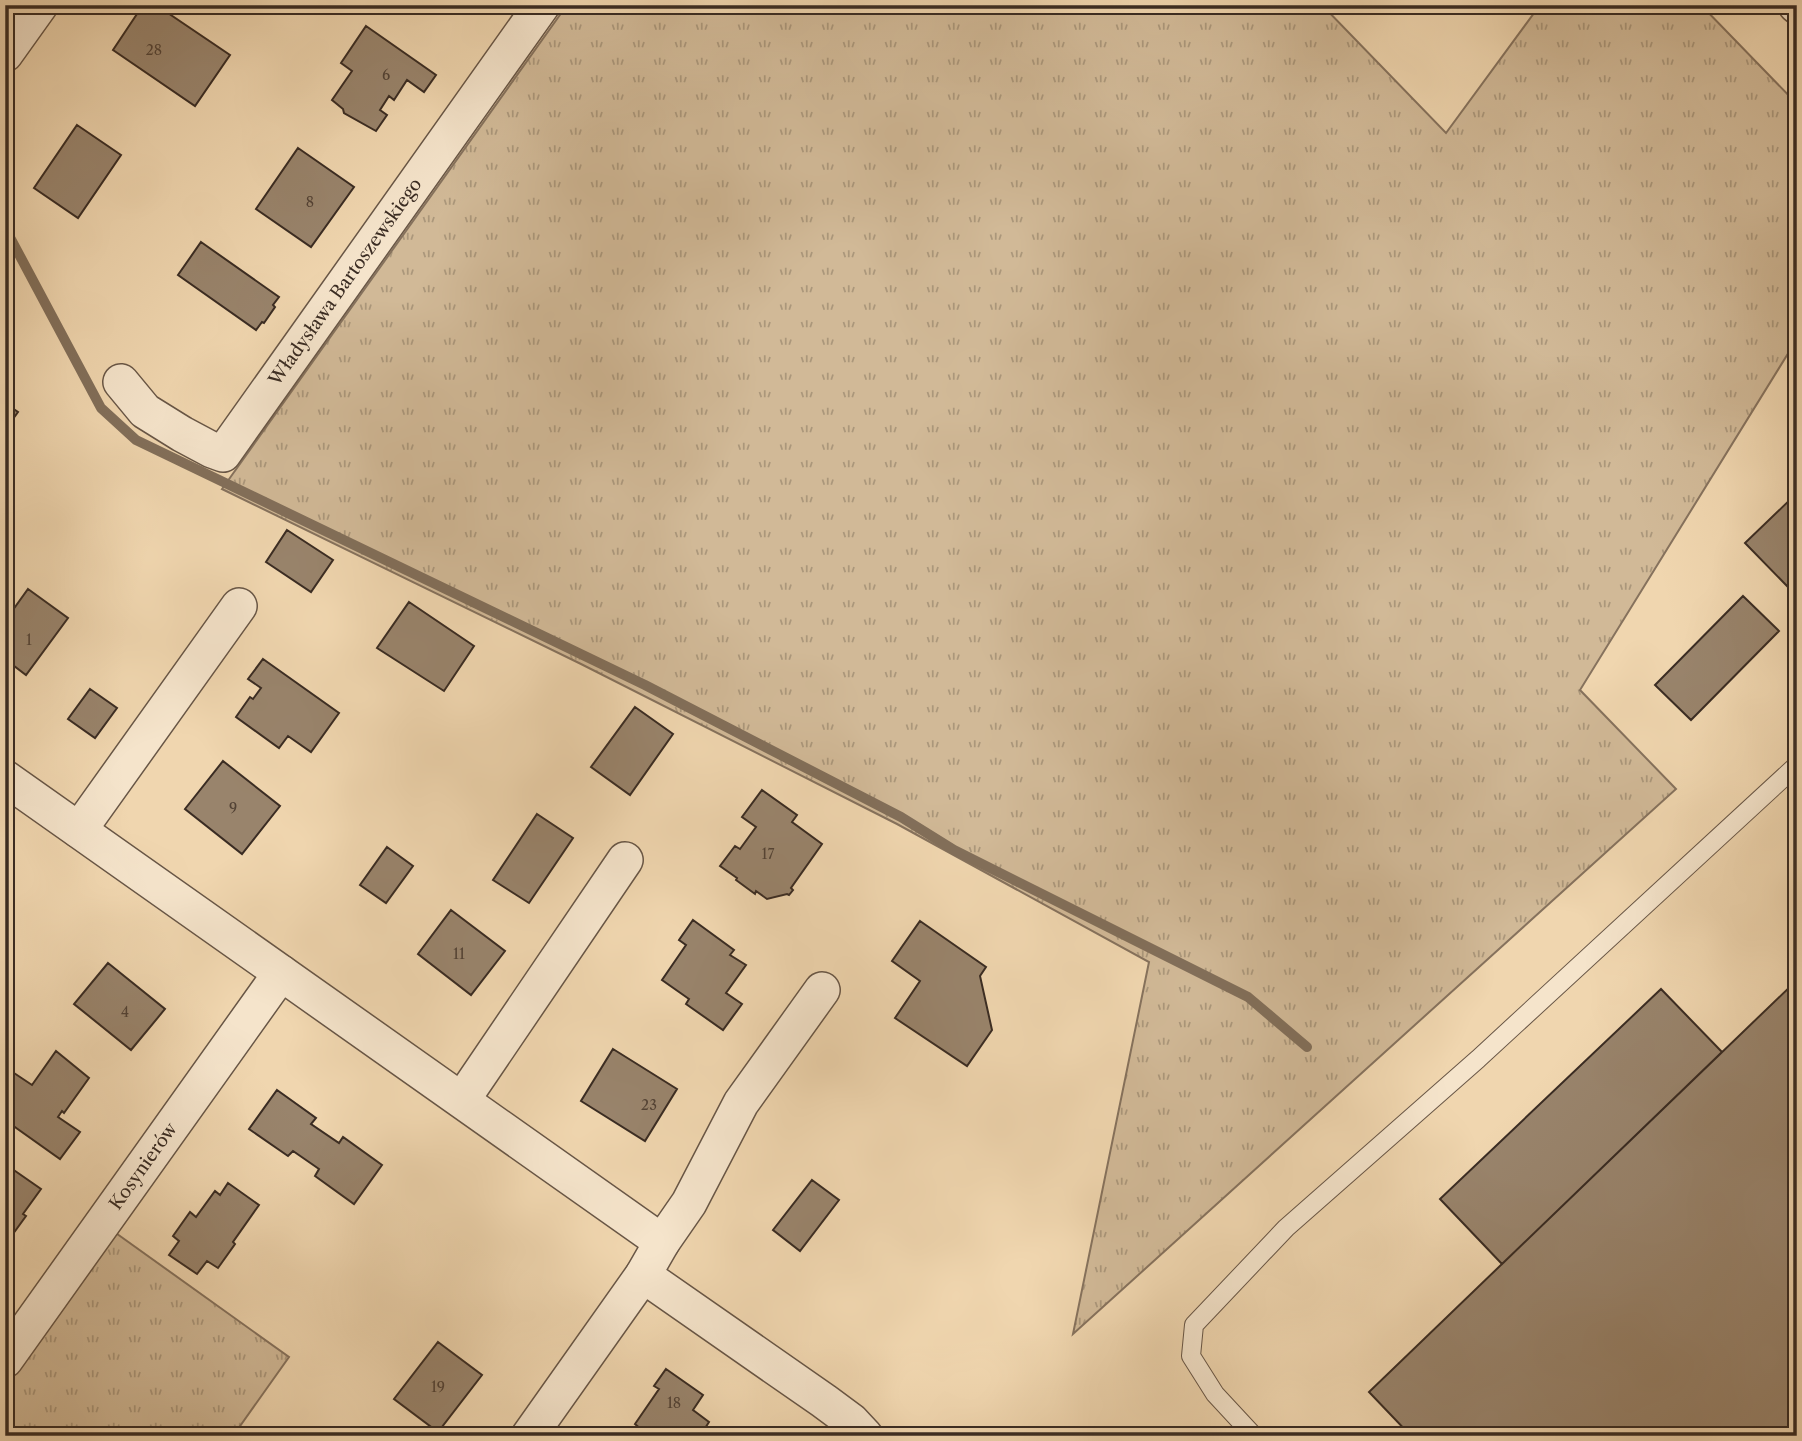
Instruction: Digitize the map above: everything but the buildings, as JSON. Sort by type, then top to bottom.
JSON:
[{"type":"street","points":[[5,54],[40,5]]},
{"type":"street","name":"Władysława Bartoszewskiego","points":[[121,382],[145,411],[223,454],[542,5]]},
{"type":"street","points":[[79,830],[239,606]]},
{"type":"street","points":[[5,778],[662,1242]]},
{"type":"street","points":[[462,1100],[625,860]]},
{"type":"street","name":"Kosynierów","points":[[5,1360],[281,973]]},
{"type":"street","points":[[530,1436],[643,1275],[689,1203],[741,1103],[822,990]]},
{"type":"street","points":[[643,1275],[824,1401],[851,1421],[865,1436]]},
{"type":"lane","points":[[1254,1436],[1215,1394],[1191,1356],[1194,1325],[1286,1228],[1478,1059],[1797,765]]},
{"type":"green space","points":[[567,5],[1322,5],[1446,133],[1540,5],[1701,5],[1797,104],[1797,339],[1580,690],[1676,789],[1073,1334],[1149,962],[897,824],[581,664],[222,489]]},
{"type":"green space","points":[[113,1231],[289,1357],[233,1436],[5,1436],[5,1383]]},
{"type":"waterway","points":[[5,228],[101,408],[136,440],[645,685],[901,817],[954,850],[1248,997],[1307,1047]]}]
